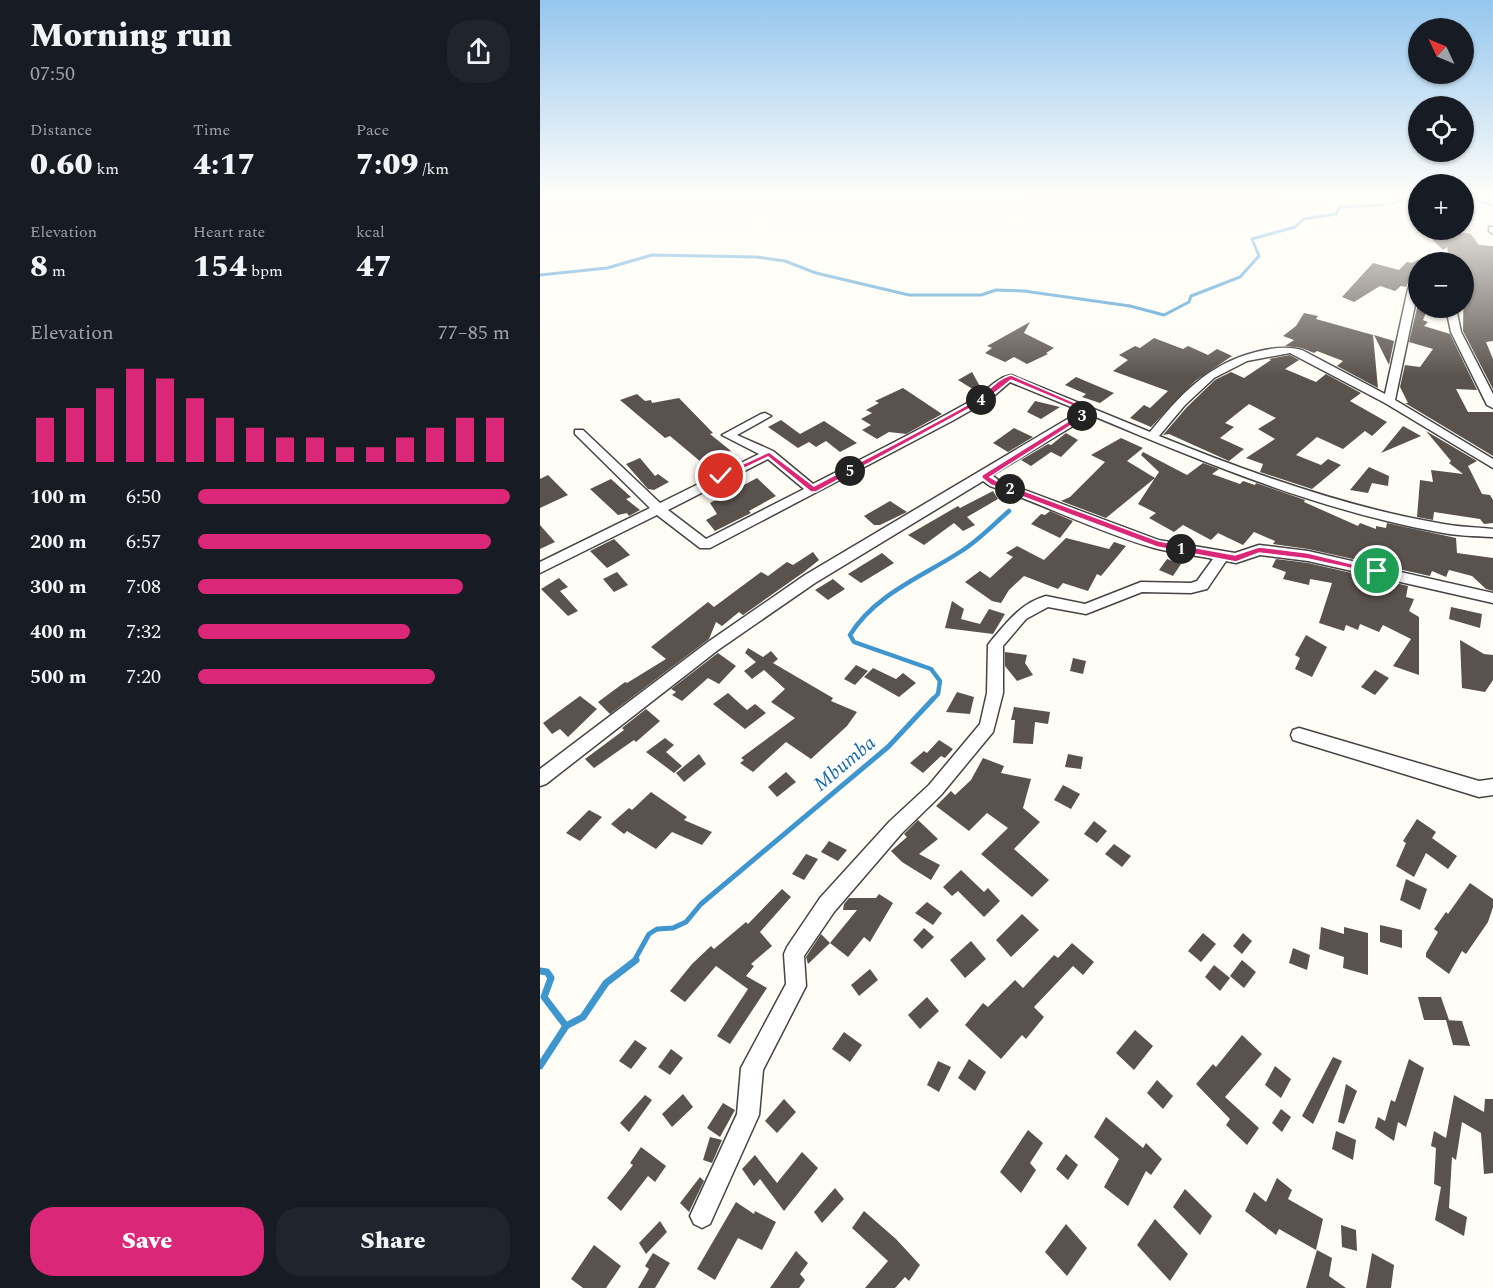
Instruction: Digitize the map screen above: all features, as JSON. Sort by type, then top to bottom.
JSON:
[{"type":"street","points":[[1389,401],[1411,318]]},
{"type":"street","points":[[1453,318],[1456,332],[1493,405]]},
{"type":"street","points":[[1152,437],[1185,397],[1209,375],[1236,359],[1280,351],[1298,352],[1389,401],[1493,464]]},
{"type":"street","points":[[579,432],[657,508],[705,545],[985,398],[1006,379],[1017,379],[1215,463],[1343,504],[1439,528],[1491,537]]},
{"type":"street","points":[[540,779],[713,646],[810,579],[1090,411]]},
{"type":"street","points":[[765,416],[728,435],[769,454],[813,490]]},
{"type":"street","points":[[540,568],[769,454]]},
{"type":"street","points":[[984,476],[994,483],[1157,544],[1222,557],[1236,558],[1259,550],[1308,556],[1493,598]]},
{"type":"street","points":[[702,1216],[748,1115],[752,1068],[796,986],[794,954],[827,905],[896,827],[934,790],[987,727],[995,693],[996,645],[1021,615],[1046,601],[1086,609],[1141,587],[1191,588],[1202,585],[1222,557]]},
{"type":"street","points":[[1299,735],[1479,789],[1493,787]]},
{"type":"building","points":[[1474,257],[1493,257],[1493,341],[1486,342],[1493,359],[1493,389],[1463,331],[1463,318],[1474,318]]},
{"type":"building","points":[[1407,262],[1408,283],[1406,287],[1401,286],[1395,291],[1380,286],[1354,302],[1342,297],[1373,263],[1399,270]]},
{"type":"building","points":[[1304,313],[1318,316],[1316,319],[1373,335],[1378,388],[1337,366],[1343,361],[1317,351],[1314,353],[1302,348],[1285,346],[1294,340],[1283,336],[1296,326]]},
{"type":"building","points":[[1415,318],[1424,318],[1423,320],[1428,322],[1424,326],[1450,334],[1477,390],[1456,389],[1468,412],[1493,412],[1493,456],[1405,403],[1408,403],[1400,387],[1405,365],[1420,367],[1433,349],[1409,342]]},
{"type":"building","points":[[1030,322],[1024,333],[1054,348],[1046,353],[1048,354],[1027,364],[1014,357],[1005,362],[985,353],[992,348],[987,346]]},
{"type":"building","points":[[1374,335],[1394,341],[1389,365]]},
{"type":"building","points":[[1154,338],[1183,349],[1188,346],[1208,355],[1217,349],[1232,356],[1195,381],[1151,427],[1130,418],[1144,405],[1150,408],[1168,391],[1113,371],[1128,360],[1119,355],[1135,346],[1140,348]]},
{"type":"building","points":[[1290,355],[1299,360],[1285,369],[1316,382],[1326,374],[1361,393],[1350,401],[1387,422],[1372,436],[1365,431],[1343,449],[1317,437],[1296,455],[1321,465],[1328,459],[1341,465],[1312,489],[1260,472],[1263,464],[1246,458],[1275,439],[1258,429],[1276,418],[1249,404],[1225,423],[1234,427],[1220,438],[1244,449],[1229,461],[1169,434],[1163,435],[1215,380],[1231,372],[1244,378],[1271,360],[1269,359]]},
{"type":"building","points":[[972,372],[982,390],[979,393],[958,380]]},
{"type":"building","points":[[1076,377],[1114,393],[1100,403],[1082,397],[1086,394],[1065,385]]},
{"type":"building","points":[[903,388],[942,414],[906,434],[889,432],[877,439],[862,430],[871,425],[861,419],[872,413],[866,410],[879,403],[875,401]]},
{"type":"building","points":[[637,394],[645,401],[651,400],[652,403],[679,398],[713,433],[710,434],[731,451],[701,462],[670,436],[665,438],[620,400]]},
{"type":"building","points":[[1035,401],[1060,407],[1041,419],[1027,412]]},
{"type":"building","points":[[781,420],[800,434],[824,421],[857,443],[840,452],[826,441],[816,447],[809,442],[798,448],[768,427]]},
{"type":"building","points":[[1403,426],[1421,436],[1381,453]]},
{"type":"building","points":[[1014,428],[1033,437],[1008,452],[993,443]]},
{"type":"building","points":[[1426,431],[1477,461],[1468,466],[1482,494],[1490,495],[1493,500],[1493,523],[1484,524],[1480,519],[1434,512],[1433,520],[1417,517],[1420,480],[1433,482],[1431,470],[1463,474],[1449,463],[1451,461]]},
{"type":"building","points":[[1066,433],[1078,440],[1061,457],[1051,452],[1031,466],[1021,460],[1048,444],[1051,445]]},
{"type":"building","points":[[1121,438],[1143,448],[1127,461],[1155,478],[1106,518],[1061,501],[1070,497],[1105,462],[1091,455]]},
{"type":"building","points":[[1143,452],[1187,475],[1203,463],[1219,469],[1212,474],[1240,484],[1243,481],[1255,485],[1256,483],[1305,500],[1304,502],[1358,526],[1360,523],[1376,529],[1376,526],[1386,528],[1387,523],[1456,538],[1457,553],[1493,558],[1493,591],[1486,589],[1472,576],[1449,570],[1446,577],[1432,571],[1430,576],[1308,549],[1273,544],[1275,541],[1254,532],[1243,545],[1218,533],[1211,540],[1183,525],[1174,532],[1149,518],[1156,513],[1138,504],[1159,472],[1141,455]]},
{"type":"building","points":[[640,458],[655,476],[658,474],[669,482],[654,490],[648,489],[626,464]]},
{"type":"building","points":[[1369,467],[1389,476],[1388,486],[1372,483],[1368,493],[1350,490]]},
{"type":"building","points":[[548,475],[568,495],[540,508],[540,479]]},
{"type":"building","points":[[757,478],[776,496],[749,511],[751,513],[715,531],[706,520],[717,514],[710,503]]},
{"type":"building","points":[[611,479],[631,497],[626,499],[640,510],[629,516],[627,513],[618,515],[590,489]]},
{"type":"building","points":[[993,491],[998,499],[967,517],[975,525],[963,531],[954,523],[924,545],[908,535],[958,506],[960,508]]},
{"type":"building","points":[[890,501],[907,512],[880,525],[874,525],[864,516]]},
{"type":"building","points":[[1050,511],[1073,521],[1060,538],[1031,524],[1041,514],[1045,515]]},
{"type":"building","points":[[540,525],[555,542],[540,549]]},
{"type":"building","points":[[1066,538],[1109,549],[1114,542],[1126,546],[1101,576],[1097,574],[1088,591],[1063,583],[1058,589],[1024,576],[1009,590],[1001,603],[992,601],[965,582],[980,571],[990,578],[1013,557],[1006,553],[1017,546],[1044,560]]},
{"type":"building","points":[[614,539],[630,555],[607,568],[590,551]]},
{"type":"building","points":[[813,552],[819,560],[804,572],[743,615],[739,612],[722,626],[716,622],[709,639],[610,714],[598,702],[625,682],[627,683],[666,659],[651,647],[708,602],[714,607],[761,572],[768,576],[787,562],[793,565]]},
{"type":"building","points":[[882,553],[894,563],[861,583],[848,574]]},
{"type":"building","points":[[1167,559],[1181,564],[1173,576],[1159,570]]},
{"type":"building","points":[[1276,559],[1308,563],[1408,586],[1406,597],[1414,599],[1409,611],[1419,617],[1419,675],[1393,666],[1411,639],[1383,625],[1379,632],[1360,624],[1358,630],[1346,625],[1344,631],[1319,623],[1332,583],[1310,579],[1309,585],[1283,579],[1286,572],[1272,567]]},
{"type":"building","points":[[617,572],[628,585],[614,592],[603,579]]},
{"type":"building","points":[[559,578],[568,587],[560,591],[578,611],[568,616],[541,589]]},
{"type":"building","points":[[833,579],[845,589],[828,600],[815,590]]},
{"type":"building","points":[[952,601],[964,609],[961,619],[980,624],[989,609],[1005,614],[993,634],[945,628]]},
{"type":"building","points":[[1451,607],[1482,614],[1480,628],[1449,619]]},
{"type":"building","points":[[1306,635],[1327,647],[1312,677],[1295,669],[1300,658],[1295,655]]},
{"type":"building","points":[[1460,640],[1484,654],[1493,655],[1493,680],[1485,692],[1462,688]]},
{"type":"building","points":[[748,648],[763,657],[771,651],[778,659],[773,663],[833,698],[831,701],[857,712],[847,726],[811,759],[786,742],[753,772],[740,763],[744,760],[741,758],[795,718],[771,702],[785,689],[764,670],[752,679],[744,671],[756,662],[745,653]]},
{"type":"building","points":[[1005,652],[1027,655],[1025,663],[1033,675],[1017,681],[1005,666]]},
{"type":"building","points":[[718,653],[736,666],[719,684],[708,678],[682,701],[672,695],[676,692],[671,689]]},
{"type":"building","points":[[1073,658],[1086,661],[1083,674],[1070,671]]},
{"type":"building","points":[[856,665],[868,671],[855,685],[844,679]]},
{"type":"building","points":[[873,668],[896,679],[903,673],[916,683],[899,697],[864,677]]},
{"type":"building","points":[[1375,670],[1389,678],[1375,695],[1361,687]]},
{"type":"building","points":[[957,692],[974,697],[970,714],[946,712]]},
{"type":"building","points":[[728,693],[747,710],[755,704],[766,713],[745,729],[713,704]]},
{"type":"building","points":[[580,696],[597,709],[568,737],[560,729],[552,734],[543,723]]},
{"type":"building","points":[[1014,707],[1050,712],[1048,724],[1035,722],[1033,744],[1013,743],[1015,720],[1011,720]]},
{"type":"building","points":[[646,709],[660,721],[636,742],[634,740],[594,768],[585,759],[624,730],[622,728]]},
{"type":"building","points":[[665,738],[674,745],[666,752],[682,766],[674,773],[646,752]]},
{"type":"building","points":[[939,740],[953,749],[945,758],[941,756],[923,773],[910,763],[924,751],[927,753]]},
{"type":"building","points":[[699,754],[706,764],[684,782],[676,773]]},
{"type":"building","points":[[1068,754],[1083,757],[1081,769],[1065,767]]},
{"type":"building","points":[[983,758],[1004,766],[1001,773],[1031,779],[1023,808],[1040,822],[1014,849],[1049,880],[1032,897],[981,854],[1008,828],[987,813],[969,831],[936,806],[951,791],[955,795],[971,780]]},
{"type":"building","points":[[786,772],[796,782],[777,797],[768,787]]},
{"type":"building","points":[[1063,785],[1080,794],[1071,809],[1054,800]]},
{"type":"building","points":[[651,792],[687,817],[684,820],[712,832],[702,845],[672,832],[656,849],[627,831],[624,834],[611,824],[629,808],[632,810]]},
{"type":"building","points":[[589,810],[602,817],[580,841],[566,833]]},
{"type":"building","points":[[1417,819],[1436,832],[1432,838],[1457,856],[1448,869],[1426,853],[1414,877],[1396,866],[1406,843],[1403,841]]},
{"type":"building","points":[[918,820],[938,839],[919,854],[940,865],[931,880],[902,862],[891,851],[907,837],[904,834]]},
{"type":"building","points":[[1094,821],[1107,831],[1097,843],[1084,834]]},
{"type":"building","points":[[829,841],[847,850],[838,861],[821,852]]},
{"type":"building","points":[[1114,844],[1131,856],[1122,867],[1105,854]]},
{"type":"building","points":[[806,854],[818,859],[804,880],[792,874]]},
{"type":"building","points":[[961,870],[984,892],[988,888],[1000,901],[984,917],[958,891],[952,896],[943,887]]},
{"type":"building","points":[[1406,879],[1427,889],[1420,910],[1400,900]]},
{"type":"building","points":[[1470,883],[1493,899],[1493,907],[1488,922],[1466,954],[1462,951],[1449,974],[1426,957],[1426,953],[1438,932],[1434,929]]},
{"type":"building","points":[[782,889],[791,897],[760,932],[772,946],[751,964],[754,966],[746,976],[767,988],[730,1044],[717,1036],[748,989],[716,966],[685,1002],[670,991],[692,964],[711,946],[714,949],[746,922],[748,924]]},
{"type":"building","points":[[879,894],[893,903],[870,942],[864,937],[848,957],[830,943],[857,910],[843,910],[844,904],[849,898],[876,898]]},
{"type":"building","points":[[927,902],[942,913],[933,925],[915,913]]},
{"type":"building","points":[[1022,914],[1039,930],[1011,957],[996,940]]},
{"type":"building","points":[[1380,925],[1402,930],[1402,948],[1380,942]]},
{"type":"building","points":[[1321,927],[1344,934],[1344,927],[1368,933],[1368,975],[1343,968],[1344,957],[1319,949]]},
{"type":"building","points":[[924,928],[934,937],[922,949],[913,940]]},
{"type":"building","points":[[1203,933],[1216,944],[1201,962],[1188,951]]},
{"type":"building","points":[[1243,933],[1252,941],[1242,954],[1233,946]]},
{"type":"building","points":[[821,934],[830,943],[808,964],[806,957]]},
{"type":"building","points":[[971,941],[986,959],[965,978],[950,960]]},
{"type":"building","points":[[1072,943],[1094,962],[1083,975],[1073,966],[1034,1007],[1044,1017],[1026,1039],[1022,1035],[1001,1059],[965,1025],[983,1003],[988,1007],[1015,980],[1023,988],[1054,955],[1058,958]]},
{"type":"building","points":[[1293,948],[1310,955],[1307,970],[1289,963]]},
{"type":"building","points":[[1242,960],[1256,972],[1244,988],[1230,976]]},
{"type":"building","points":[[1214,965],[1230,978],[1220,991],[1205,977]]},
{"type":"building","points":[[870,969],[878,980],[859,996],[851,985]]},
{"type":"building","points":[[927,997],[939,1011],[920,1029],[908,1015]]},
{"type":"building","points":[[1418,997],[1441,997],[1449,1020],[1424,1020]]},
{"type":"building","points":[[1446,1020],[1462,1021],[1470,1046],[1453,1045]]},
{"type":"building","points":[[1135,1030],[1153,1046],[1134,1070],[1116,1053]]},
{"type":"building","points":[[844,1032],[862,1045],[850,1062],[832,1049]]},
{"type":"building","points":[[1242,1035],[1262,1054],[1225,1097],[1259,1128],[1247,1145],[1226,1125],[1230,1119],[1196,1084],[1213,1064],[1216,1067]]},
{"type":"building","points":[[635,1040],[647,1048],[631,1069],[619,1061]]},
{"type":"building","points":[[671,1049],[683,1058],[670,1075],[658,1067]]},
{"type":"building","points":[[1333,1057],[1342,1061],[1313,1124],[1302,1116]]},
{"type":"building","points":[[969,1059],[986,1072],[975,1091],[958,1078]]},
{"type":"building","points":[[1409,1059],[1424,1068],[1406,1127],[1398,1122],[1394,1141],[1375,1128],[1378,1117],[1385,1121],[1391,1100],[1395,1102]]},
{"type":"building","points":[[938,1061],[951,1067],[939,1092],[927,1085]]},
{"type":"building","points":[[1275,1066],[1291,1079],[1281,1098],[1265,1085]]},
{"type":"building","points":[[1157,1080],[1173,1096],[1163,1109],[1147,1093]]},
{"type":"building","points":[[1346,1084],[1357,1091],[1344,1124],[1338,1122]]},
{"type":"building","points":[[683,1094],[693,1107],[672,1127],[662,1114]]},
{"type":"building","points":[[645,1095],[652,1100],[629,1132],[620,1123]]},
{"type":"building","points":[[1454,1095],[1484,1112],[1485,1099],[1493,1099],[1493,1173],[1484,1174],[1481,1133],[1462,1122],[1456,1160],[1452,1157],[1449,1208],[1467,1217],[1464,1236],[1435,1220],[1441,1187],[1434,1184],[1436,1148],[1431,1146],[1434,1131],[1446,1138]]},
{"type":"building","points":[[784,1099],[796,1112],[777,1133],[765,1121]]},
{"type":"building","points":[[723,1103],[735,1110],[720,1137],[707,1128]]},
{"type":"building","points":[[1281,1109],[1291,1117],[1282,1132],[1272,1123]]},
{"type":"building","points":[[1106,1117],[1143,1148],[1146,1143],[1162,1159],[1151,1175],[1146,1171],[1128,1206],[1104,1187],[1119,1159],[1094,1137]]},
{"type":"building","points":[[1028,1130],[1043,1143],[1030,1163],[1036,1170],[1021,1193],[1000,1172]]},
{"type":"building","points":[[1336,1131],[1356,1140],[1353,1160],[1332,1149]]},
{"type":"building","points":[[710,1137],[722,1140],[712,1163],[703,1160]]},
{"type":"building","points":[[641,1147],[666,1166],[655,1182],[648,1176],[621,1211],[607,1198],[633,1165],[630,1163]]},
{"type":"building","points":[[802,1152],[818,1168],[784,1211],[760,1179],[754,1186],[742,1169],[755,1155],[777,1183]]},
{"type":"building","points":[[1066,1154],[1078,1165],[1068,1180],[1056,1169]]},
{"type":"building","points":[[700,1177],[704,1181],[689,1212],[680,1203]]},
{"type":"building","points":[[1277,1178],[1292,1190],[1288,1199],[1323,1219],[1316,1250],[1279,1229],[1276,1235],[1245,1211],[1254,1192],[1266,1202]]},
{"type":"building","points":[[835,1188],[844,1199],[822,1223],[814,1212]]},
{"type":"building","points":[[1185,1189],[1212,1216],[1200,1235],[1173,1207]]},
{"type":"building","points":[[736,1202],[754,1214],[755,1211],[776,1222],[762,1250],[738,1238],[715,1280],[697,1269]]},
{"type":"building","points":[[864,1211],[896,1239],[920,1265],[909,1281],[905,1277],[895,1288],[865,1288],[888,1261],[852,1228]]},
{"type":"building","points":[[1155,1219],[1188,1254],[1170,1281],[1137,1245]]},
{"type":"building","points":[[660,1221],[667,1232],[646,1254],[639,1243]]},
{"type":"building","points":[[1066,1224],[1087,1248],[1067,1276],[1045,1252]]},
{"type":"building","points":[[1341,1225],[1356,1230],[1357,1251],[1342,1247]]},
{"type":"building","points":[[594,1245],[621,1266],[606,1288],[583,1288],[571,1279]]},
{"type":"building","points":[[1317,1250],[1332,1258],[1329,1276],[1346,1288],[1306,1288]]},
{"type":"building","points":[[796,1251],[808,1263],[800,1274],[805,1280],[799,1288],[770,1288]]},
{"type":"building","points":[[653,1253],[670,1263],[655,1288],[638,1288],[649,1269],[645,1266]]},
{"type":"building","points":[[1372,1253],[1394,1265],[1391,1288],[1366,1288]]},
{"type":"waterway","points":[[540,275],[607,268],[645,257]]},
{"type":"waterway","points":[[758,257],[785,261],[816,273],[909,295],[981,295],[996,290],[1024,291],[1130,306],[1164,315],[1189,302],[1191,296],[1240,277],[1258,257]]},
{"type":"waterway","name":"Mbumba","points":[[933,699],[938,694],[940,681],[931,669],[854,642],[850,635],[860,621],[886,597],[969,546],[1009,511]]},
{"type":"waterway","name":"Mbumba","points":[[634,961],[649,934],[657,929],[673,928],[686,922],[701,904],[888,747],[933,699]]},
{"type":"waterway","name":"Mbumba","points":[[566,1026],[583,1017],[606,983],[636,960]]},
{"type":"waterway","points":[[540,971],[547,972],[551,978],[544,997],[566,1026]]},
{"type":"waterway","name":"Mbumba","points":[[540,1066],[566,1026]]},
{"type":"route","points":[[721,476],[769,454],[813,490],[948,419],[985,398],[1006,379],[1011,378],[1090,411],[984,476],[994,483],[1157,544],[1222,557],[1236,558],[1247,552],[1259,550],[1308,556],[1377,571]]}]
